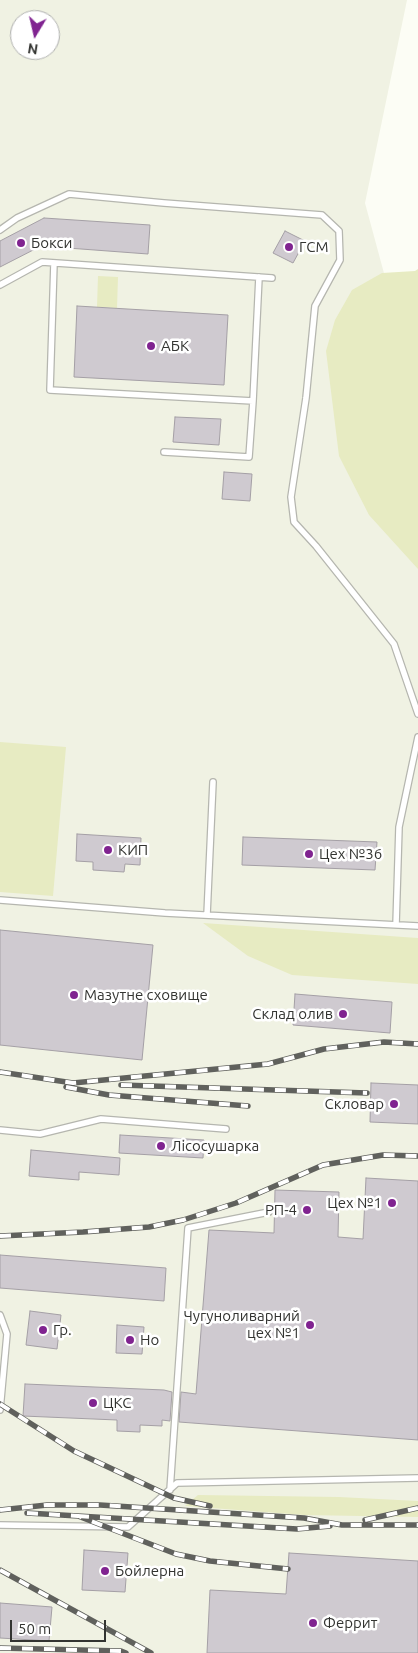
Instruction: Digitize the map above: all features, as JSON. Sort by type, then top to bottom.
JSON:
[{"type":"lane","points":[[0,230],[17,218],[69,194],[322,215],[339,231],[340,260],[315,306],[306,398],[291,497],[294,522],[316,546],[394,644],[418,714]]},
{"type":"lane","points":[[0,285],[42,262],[272,278]]},
{"type":"lane","points":[[54,263],[50,390],[253,402]]},
{"type":"lane","points":[[164,452],[249,457],[259,277]]},
{"type":"lane","points":[[396,925],[399,827],[418,737]]},
{"type":"lane","points":[[206,915],[213,782]]},
{"type":"lane","points":[[0,900],[206,915],[418,926]]},
{"type":"lane","points":[[0,1130],[40,1134],[101,1119],[226,1129]]},
{"type":"lane","points":[[170,1490],[188,1228],[269,1212]]},
{"type":"lane","points":[[0,1315],[7,1334],[0,1410]]},
{"type":"lane","points":[[0,1525],[128,1527],[178,1483],[418,1478]]},
{"type":"shaded area","points":[[0,0],[407,0],[365,203],[418,399],[418,1653],[0,1653]]},
{"type":"green space","points":[[418,269],[418,569],[369,515],[339,456],[326,351],[335,320],[352,290],[382,273],[415,271]]},
{"type":"green space","points":[[98,276],[118,277],[117,308],[97,307]]},
{"type":"green space","points":[[0,742],[66,747],[53,896],[0,892]]},
{"type":"green space","points":[[203,923],[418,938],[418,984],[292,975],[248,956]]},
{"type":"green space","points":[[198,1495],[339,1497],[418,1501],[418,1517],[304,1515],[185,1506]]},
{"type":"building","points":[[44,218],[150,225],[148,254],[41,246],[0,267],[0,241]]},
{"type":"building","name":"ГСМ","points":[[285,231],[305,241],[293,263],[273,253]]},
{"type":"building","name":"АБК","points":[[77,306],[228,315],[224,385],[74,377]]},
{"type":"building","points":[[175,417],[221,419],[219,445],[173,442]]},
{"type":"building","points":[[224,472],[252,474],[250,501],[222,499]]},
{"type":"building","name":"КИП","points":[[77,834],[141,838],[140,865],[125,864],[124,872],[93,870],[93,862],[76,861]]},
{"type":"building","name":"Цех №36","points":[[243,837],[377,842],[375,870],[242,865]]},
{"type":"building","name":"Мазутне сховище","points":[[0,930],[153,945],[142,1060],[0,1045]]},
{"type":"building","name":"Склад олив","points":[[295,994],[392,1002],[390,1033],[293,1025]]},
{"type":"building","name":"Скловар","points":[[371,1083],[418,1085],[418,1124],[370,1122]]},
{"type":"building","name":"Лісосушарка","points":[[120,1135],[204,1140],[203,1158],[119,1153]]},
{"type":"building","points":[[31,1150],[120,1158],[119,1175],[79,1172],[79,1180],[29,1176]]},
{"type":"building","name":"Чугуноливарний цех №1","points":[[366,1178],[418,1181],[418,1440],[179,1422],[181,1392],[196,1394],[209,1230],[274,1233],[275,1190],[339,1192],[338,1237],[363,1239]]},
{"type":"building","points":[[0,1255],[166,1268],[164,1301],[0,1288]]},
{"type":"building","name":"Гр.","points":[[30,1311],[61,1315],[57,1349],[26,1345]]},
{"type":"building","name":"Но","points":[[117,1325],[144,1327],[142,1354],[116,1353]]},
{"type":"building","name":"ЦКС","points":[[25,1384],[164,1390],[172,1392],[170,1421],[162,1420],[162,1426],[140,1425],[140,1432],[117,1431],[117,1420],[23,1416]]},
{"type":"building","name":"Бойлерна","points":[[84,1550],[128,1553],[125,1592],[82,1590]]},
{"type":"building","name":"Феррит","points":[[289,1553],[418,1561],[418,1653],[207,1653],[210,1590],[286,1594]]},
{"type":"building","points":[[0,1603],[52,1607],[49,1641],[0,1638]]},
{"type":"railway","points":[[0,1072],[73,1083],[268,1064],[324,1049],[384,1042],[418,1044]]},
{"type":"railway","points":[[121,1085],[367,1093]]},
{"type":"railway","points":[[66,1087],[109,1095],[248,1106]]},
{"type":"railway","points":[[0,1236],[149,1227],[183,1220],[236,1203],[323,1165],[383,1155],[418,1156]]},
{"type":"railway","points":[[0,1404],[74,1451],[174,1498],[210,1506]]},
{"type":"railway","points":[[0,1510],[47,1505],[100,1505],[304,1518],[342,1525],[418,1525]]},
{"type":"railway","points":[[365,1520],[418,1508]]},
{"type":"railway","points":[[27,1513],[78,1516],[176,1554],[210,1561],[288,1569]]},
{"type":"railway","points":[[78,1516],[297,1529],[330,1526]]},
{"type":"railway","points":[[0,1570],[151,1653]]},
{"type":"railway","points":[[0,1648],[121,1651],[126,1653]]},
{"type":"place","name":"Бокси","points":[[21,243]]},
{"type":"place","name":"ГСМ","points":[[289,247]]},
{"type":"place","name":"АБК","points":[[151,346]]},
{"type":"place","name":"КИП","points":[[108,850]]},
{"type":"place","name":"Цех №36","points":[[309,854]]},
{"type":"place","name":"Мазутне сховище","points":[[74,995]]},
{"type":"place","name":"Склад олив","points":[[343,1014]]},
{"type":"place","name":"Скловар","points":[[394,1104]]},
{"type":"place","name":"Лісосушарка","points":[[161,1146]]},
{"type":"place","name":"Цех №1","points":[[392,1203]]},
{"type":"place","name":"РП-4","points":[[307,1210]]},
{"type":"place","name":"Чугуноливарний цех №1","points":[[310,1325]]},
{"type":"place","name":"Гр.","points":[[43,1330]]},
{"type":"place","name":"Но","points":[[130,1340]]},
{"type":"place","name":"ЦКС","points":[[93,1403]]},
{"type":"place","name":"Бойлерна","points":[[105,1571]]},
{"type":"place","name":"Феррит","points":[[313,1623]]}]
